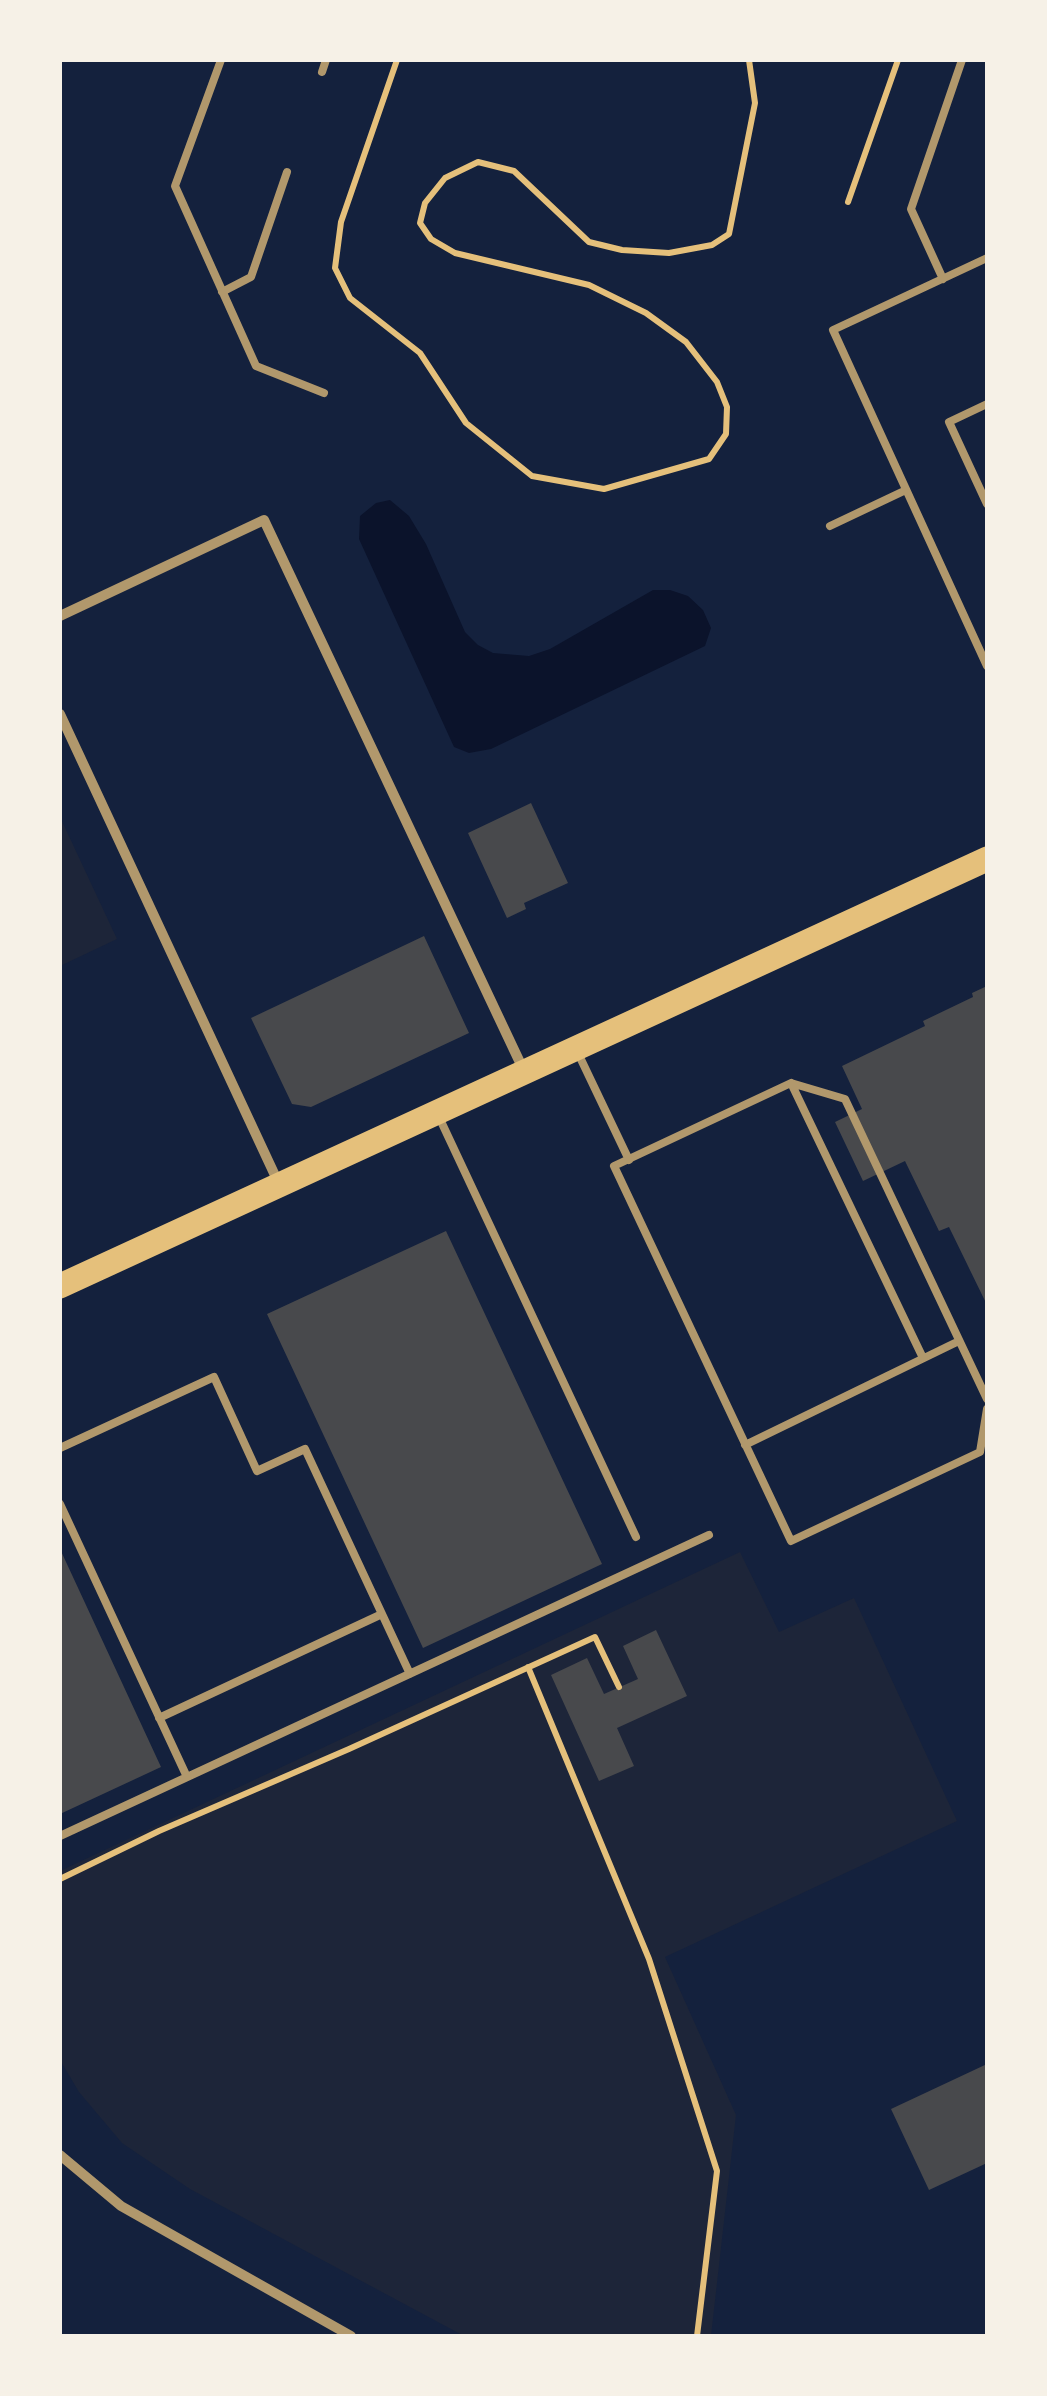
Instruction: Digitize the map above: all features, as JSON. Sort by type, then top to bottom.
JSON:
[{"type":"main road","points":[[60,1286],[987,859]]},
{"type":"street","points":[[60,616],[264,520],[524,1072]]},
{"type":"street","points":[[60,714],[279,1185]]},
{"type":"street","points":[[60,2154],[121,2206],[352,2336]]},
{"type":"lane","points":[[221,60],[175,186],[256,366],[324,394]]},
{"type":"lane","points":[[322,72],[326,60]]},
{"type":"lane","points":[[943,279],[911,209],[962,60]]},
{"type":"lane","points":[[222,292],[250,277],[287,172]]},
{"type":"lane","points":[[986,663],[832,330],[987,258]]},
{"type":"lane","points":[[987,404],[949,422],[987,504]]},
{"type":"lane","points":[[830,526],[906,490]]},
{"type":"lane","points":[[576,1049],[629,1160]]},
{"type":"lane","points":[[791,1084],[923,1358]]},
{"type":"lane","points":[[987,1399],[846,1099],[791,1084],[614,1166],[791,1542],[980,1452],[987,1409]]},
{"type":"lane","points":[[437,1113],[636,1536]]},
{"type":"lane","points":[[745,1445],[959,1341]]},
{"type":"lane","points":[[60,1448],[214,1377],[257,1471],[304,1448],[410,1674]]},
{"type":"lane","points":[[60,1504],[186,1777]]},
{"type":"lane","points":[[60,1836],[709,1535]]},
{"type":"lane","points":[[159,1718],[382,1614]]},
{"type":"path","points":[[397,60],[341,222],[335,268],[350,298],[420,353],[466,424],[532,476],[604,489],[709,459],[726,434],[727,407],[717,382],[686,342],[646,313],[589,285],[455,253],[431,240],[420,223],[425,203],[445,178],[478,162],[514,170],[589,242],[622,250],[669,253],[712,245],[729,234],[755,103],[748,60]]},
{"type":"path","points":[[848,202],[898,60]]},
{"type":"path","points":[[60,1880],[160,1831],[594,1637],[619,1688]]},
{"type":"path","points":[[528,1667],[649,1959],[717,2171],[697,2336]]},
{"type":"shaded area","points":[[390,500],[409,516],[426,544],[465,632],[493,653],[529,656],[550,649],[653,590],[688,596],[703,610],[711,628],[705,646],[491,749],[469,753],[454,747],[359,539],[360,516],[376,503]]},
{"type":"shaded area","points":[[60,817],[117,939],[60,966]]},
{"type":"shaded area","points":[[740,1552],[779,1632],[854,1598],[957,1821],[665,1957],[736,2115],[711,2336],[464,2336],[190,2189],[122,2143],[79,2092],[60,2060],[60,1871]]},
{"type":"building","points":[[531,803],[568,883],[524,903],[526,909],[507,918],[468,833]]},
{"type":"building","points":[[424,936],[469,1033],[311,1107],[292,1104],[251,1018]]},
{"type":"building","points":[[987,986],[987,1305],[949,1227],[939,1231],[905,1161],[863,1181],[835,1122],[862,1109],[842,1066],[925,1026],[923,1021]]},
{"type":"building","points":[[446,1231],[602,1564],[423,1648],[267,1314]]},
{"type":"building","points":[[60,1549],[161,1767],[60,1814]]},
{"type":"building","points":[[656,1630],[687,1696],[617,1728],[634,1766],[599,1781],[551,1675],[587,1658],[604,1694],[638,1679],[623,1646]]},
{"type":"building","points":[[987,2064],[987,2163],[929,2190],[891,2109]]}]
